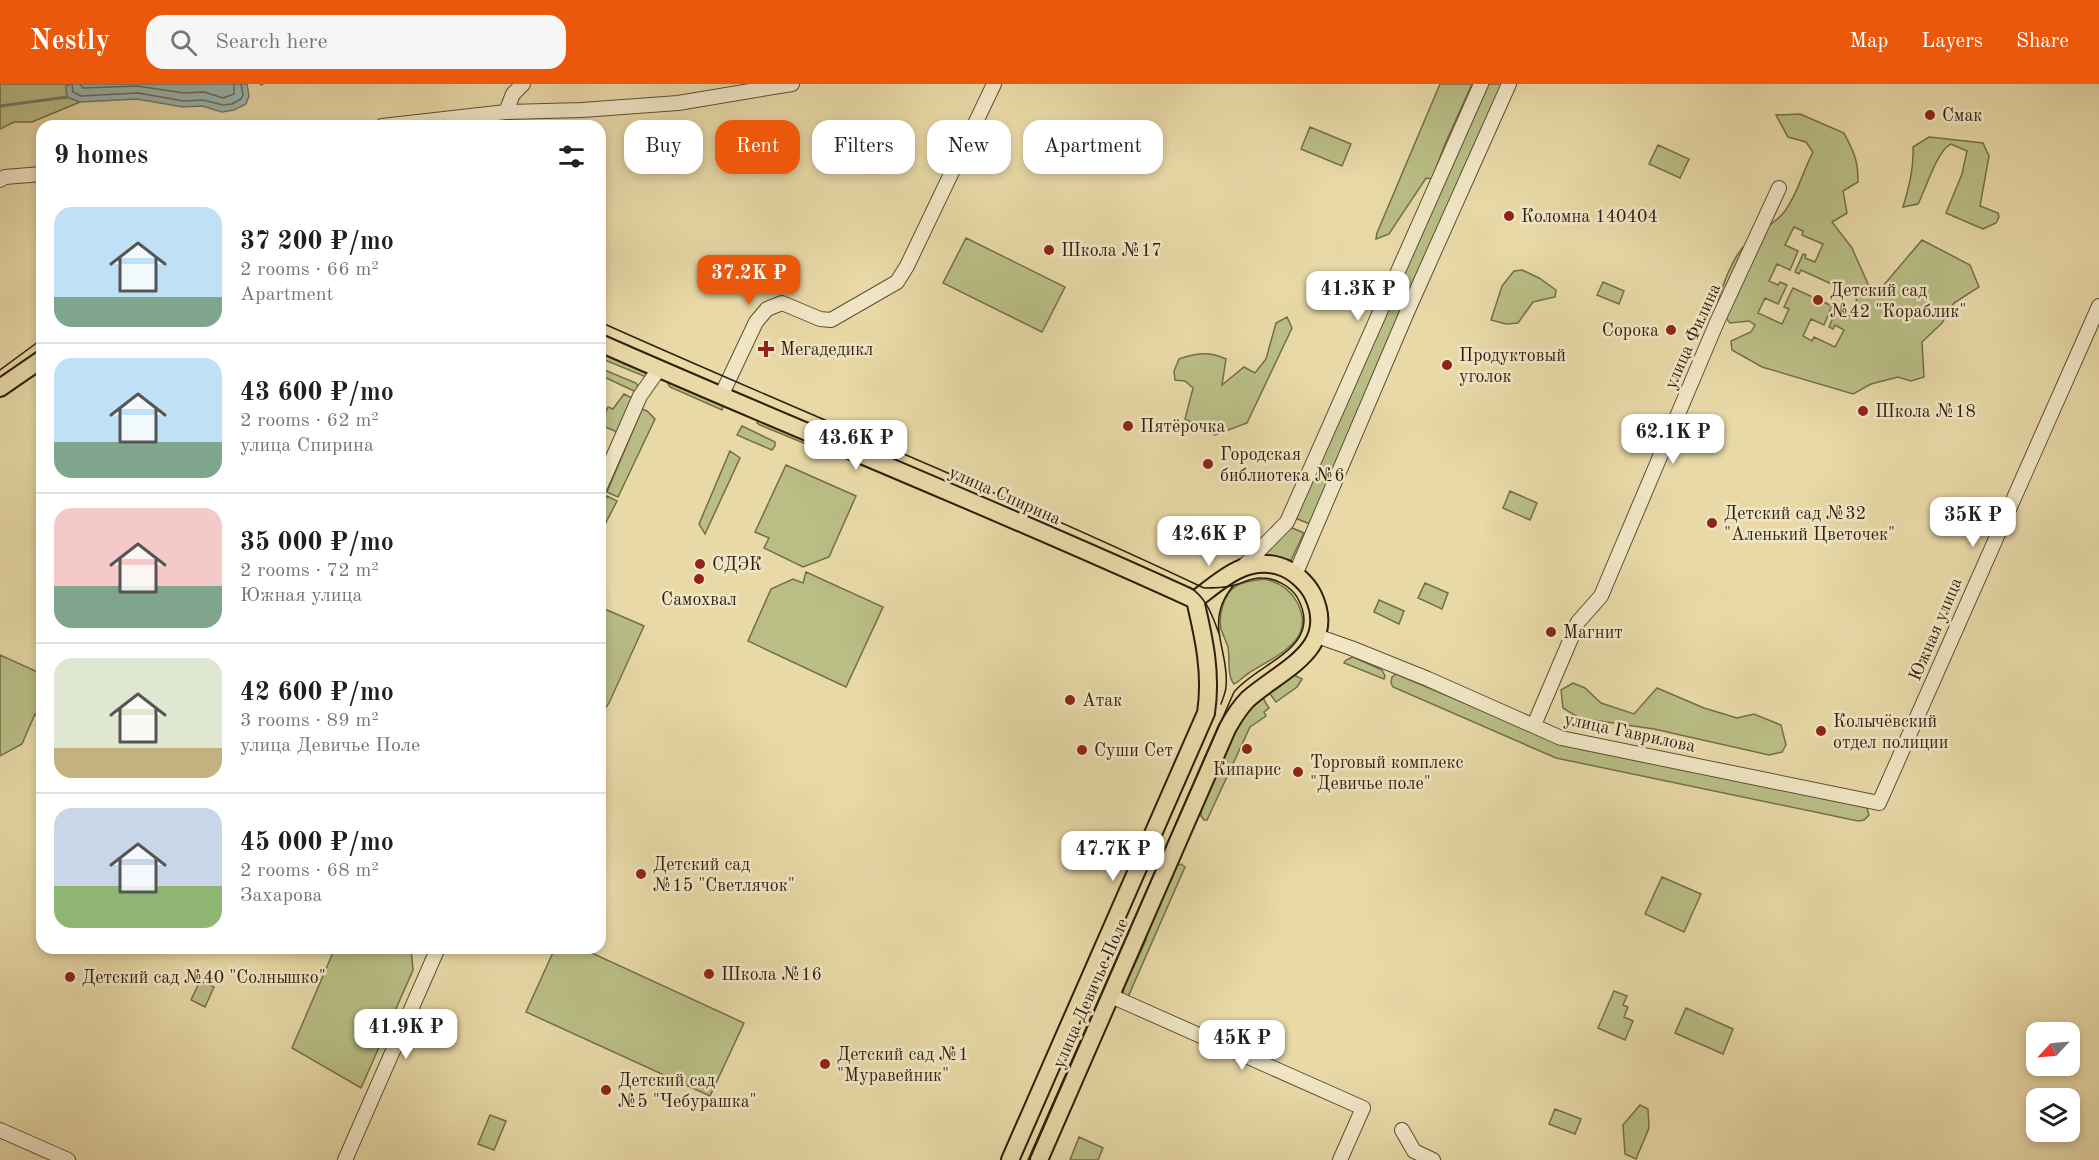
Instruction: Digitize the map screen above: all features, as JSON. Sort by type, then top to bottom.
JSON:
[{"type":"main road","name":"улица Спирина","points":[[606,346],[956,494],[1195,600]]},
{"type":"main road","points":[[0,388],[36,363]]},
{"type":"main road","points":[[1195,600],[1227,575],[1244,566],[1264,564],[1281,566],[1310,588],[1316,601],[1320,625],[1317,636]]},
{"type":"main road","name":"улица Девичье Поле","points":[[1010,1160],[1206,713],[1209,697],[1207,654],[1195,600]]},
{"type":"main road","name":"улица Девичье Поле","points":[[1039,1160],[1227,729],[1246,701],[1297,662],[1311,647],[1317,636]]},
{"type":"street","points":[[506,112],[513,94],[523,84]]},
{"type":"street","points":[[435,120],[506,112],[582,110],[678,103],[792,84]]},
{"type":"street","points":[[721,396],[756,322],[767,309],[782,303],[820,319],[831,320],[897,282],[907,266],[994,84]]},
{"type":"street","points":[[1244,566],[1287,522],[1481,84]]},
{"type":"street","points":[[1295,575],[1408,310],[1509,84]]},
{"type":"street","points":[[0,180],[5,177],[36,174]]},
{"type":"street","name":"улица Филина","points":[[1533,725],[1578,622],[1601,597],[1717,322],[1779,188]]},
{"type":"street","points":[[1385,299],[1408,310]]},
{"type":"street","name":"Южная улица","points":[[1879,803],[2099,306]]},
{"type":"street","points":[[606,473],[640,396],[659,369]]},
{"type":"street","name":"улица Гаврилова","points":[[1317,636],[1428,679],[1561,738],[1879,803]]},
{"type":"street","points":[[345,1160],[435,954]]},
{"type":"street","points":[[1111,996],[1363,1108],[1340,1160]]},
{"type":"street","points":[[0,1130],[68,1160]]},
{"type":"street","points":[[1402,1130],[1414,1152],[1433,1160]]},
{"type":"green space","points":[[0,84],[71,84],[66,87],[67,97],[80,102],[32,122],[14,122],[0,129]]},
{"type":"green space","points":[[1440,84],[1472,84],[1432,179],[1426,178],[1389,234],[1376,239],[1377,233]]},
{"type":"green space","points":[[1487,84],[1504,84],[1407,302],[1403,304],[1394,300],[1393,297]]},
{"type":"green space","points":[[1800,114],[1844,133],[1855,156],[1858,182],[1843,191],[1847,213],[1832,222],[1852,248],[1868,284],[1877,293],[1922,240],[1970,265],[1979,287],[1954,303],[1942,323],[1922,342],[1924,377],[1911,381],[1898,377],[1871,384],[1853,394],[1762,367],[1732,350],[1731,341],[1751,332],[1755,325],[1749,321],[1730,323],[1717,307],[1721,290],[1743,247],[1785,211],[1813,152],[1806,142],[1788,137],[1776,115]],"holes":[[[1794,227],[1803,231],[1802,235],[1823,244],[1815,262],[1805,258],[1806,255],[1803,254],[1795,272],[1799,274],[1801,270],[1836,286],[1835,289],[1857,299],[1849,316],[1837,309],[1829,327],[1833,329],[1835,325],[1844,330],[1835,347],[1814,337],[1812,341],[1803,336],[1811,319],[1824,325],[1832,306],[1793,288],[1784,307],[1789,309],[1782,324],[1758,313],[1765,298],[1778,304],[1787,285],[1780,282],[1778,285],[1769,281],[1777,264],[1790,270],[1798,251],[1785,245]]]},
{"type":"green space","points":[[1310,127],[1351,144],[1342,166],[1301,149]]},
{"type":"green space","points":[[1929,137],[1983,143],[1989,156],[1980,206],[1998,213],[1996,223],[1983,229],[1946,213],[1962,174],[1967,151],[1951,144],[1941,154],[1918,204],[1903,207],[1911,177],[1913,147]]},
{"type":"green space","points":[[1658,145],[1689,159],[1680,178],[1649,164]]},
{"type":"green space","points":[[966,238],[1065,287],[1042,332],[943,283]]},
{"type":"green space","points":[[1522,270],[1556,290],[1555,297],[1533,302],[1518,323],[1506,324],[1491,320],[1502,286],[1514,271]]},
{"type":"green space","points":[[1603,282],[1624,291],[1619,304],[1597,295]]},
{"type":"green space","points":[[1392,306],[1401,309],[1402,312],[1310,524],[1295,518],[1389,308]]},
{"type":"green space","points":[[1287,317],[1292,328],[1247,423],[1215,435],[1185,419],[1193,388],[1185,381],[1175,380],[1174,371],[1179,359],[1202,354],[1226,359],[1222,385],[1244,367],[1255,373],[1266,359],[1276,323]]},
{"type":"green space","points":[[606,354],[648,371],[650,374],[646,377],[606,360]]},
{"type":"green space","points":[[606,371],[636,383],[638,387],[636,392],[606,378]]},
{"type":"green space","points":[[671,381],[723,406],[722,410],[670,387],[667,382]]},
{"type":"green space","points":[[624,394],[634,399],[617,432],[606,427],[606,411],[608,407],[613,409]]},
{"type":"green space","points":[[642,409],[655,419],[618,497],[607,492]]},
{"type":"green space","points":[[759,419],[820,448],[760,425],[757,423]]},
{"type":"green space","points":[[742,426],[775,442],[775,446],[772,450],[737,435]]},
{"type":"green space","points":[[730,451],[740,458],[705,534],[699,524]]},
{"type":"green space","points":[[786,465],[856,496],[829,557],[803,567],[764,548],[769,538],[755,532]]},
{"type":"green space","points":[[1510,491],[1537,503],[1530,520],[1503,508]]},
{"type":"green space","points":[[607,496],[617,501],[606,522]]},
{"type":"green space","points":[[1290,527],[1304,533],[1291,560],[1287,562],[1263,554]]},
{"type":"green space","points":[[806,572],[883,607],[846,687],[748,641],[771,589],[793,579],[803,583]]},
{"type":"green space","points":[[1264,579],[1274,582],[1291,593],[1302,616],[1302,628],[1298,638],[1281,654],[1234,684],[1230,672],[1228,647],[1221,629],[1220,618],[1223,605],[1228,594],[1236,586]]},
{"type":"green space","points":[[1425,583],[1448,593],[1442,609],[1418,598]]},
{"type":"green space","points":[[1379,600],[1404,611],[1399,624],[1374,612]]},
{"type":"green space","points":[[606,610],[644,626],[606,707]]},
{"type":"green space","points":[[0,655],[36,671],[36,714],[22,744],[0,756]]},
{"type":"green space","points":[[1353,657],[1382,670],[1384,679],[1344,663]]},
{"type":"green space","points":[[1396,674],[1556,742],[1863,806],[1867,808],[1869,815],[1864,820],[1858,821],[1556,758],[1393,687],[1392,677]]},
{"type":"green space","points":[[1294,675],[1302,679],[1297,687],[1276,702],[1270,694],[1272,688]]},
{"type":"green space","points":[[1573,683],[1585,688],[1601,703],[1634,714],[1657,688],[1704,708],[1737,718],[1754,714],[1781,725],[1786,745],[1782,752],[1769,755],[1654,729],[1579,718],[1563,708],[1561,690]]},
{"type":"green space","points":[[1263,698],[1269,708],[1264,712],[1266,716],[1250,727],[1207,820],[1204,820],[1201,816],[1202,806],[1224,751],[1242,717]]},
{"type":"green space","points":[[1181,864],[1185,867],[1128,997],[1123,994],[1124,988],[1176,866]]},
{"type":"green space","points":[[1662,877],[1701,894],[1684,932],[1645,914]]},
{"type":"green space","points":[[332,954],[412,954],[413,970],[361,1088],[292,1048]]},
{"type":"green space","points":[[552,954],[594,954],[744,1023],[710,1096],[526,1012]]},
{"type":"green space","points":[[200,981],[214,987],[205,1007],[191,1000]]},
{"type":"green space","points":[[1614,991],[1627,996],[1623,1005],[1628,1007],[1624,1017],[1633,1021],[1625,1040],[1598,1028]]},
{"type":"green space","points":[[1686,1008],[1733,1029],[1723,1054],[1675,1033]]},
{"type":"green space","points":[[1640,1105],[1648,1109],[1649,1128],[1636,1159],[1625,1154],[1623,1125]]},
{"type":"green space","points":[[1555,1109],[1581,1119],[1575,1134],[1549,1124]]},
{"type":"green space","points":[[490,1115],[506,1121],[494,1150],[478,1144]]},
{"type":"green space","points":[[1079,1137],[1103,1148],[1098,1160],[1070,1160]]},
{"type":"water","points":[[71,84],[247,84],[249,96],[246,104],[234,110],[222,112],[202,106],[183,107],[137,99],[80,102],[67,97],[66,86]]},
{"type":"waterway","points":[[0,106],[67,97]]},
{"type":"tram line","points":[[606,325],[1054,519],[1204,588],[1228,587],[1258,578],[1267,578],[1286,586],[1297,597],[1304,614],[1303,629],[1296,642],[1234,692],[1028,1160]]},
{"type":"tram line","points":[[0,370],[36,343]]},
{"type":"tram line","points":[[1221,704],[1226,690],[1226,676],[1219,620],[1222,604],[1233,586]]},
{"type":"tram line","points":[[1189,587],[1205,602],[1220,636]]},
{"type":"place","name":"Смак","points":[[1930,115]]},
{"type":"place","name":"Коломна 140404","points":[[1509,216]]},
{"type":"place","name":"Школа №17","points":[[1049,250]]},
{"type":"place","name":"Детский сад №42 \"Кораблик\"","points":[[1818,300]]},
{"type":"place","name":"Сорока","points":[[1671,330]]},
{"type":"place","name":"Мегадедикл","points":[[766,349]]},
{"type":"place","name":"Продуктовый уголок","points":[[1447,365]]},
{"type":"place","name":"Школа №18","points":[[1863,411]]},
{"type":"place","name":"Пятёрочка","points":[[1128,426]]},
{"type":"place","name":"Городская библиотека №6","points":[[1208,464]]},
{"type":"place","name":"Детский сад №32 \"Аленький Цветочек\"","points":[[1712,523]]},
{"type":"place","name":"СДЭК","points":[[700,564]]},
{"type":"place","name":"Самохвал","points":[[699,579]]},
{"type":"place","name":"Магнит","points":[[1551,632]]},
{"type":"place","name":"Атак","points":[[1070,700]]},
{"type":"place","name":"Колычёвский отдел полиции","points":[[1821,731]]},
{"type":"place","name":"Кипарис","points":[[1247,749]]},
{"type":"place","name":"Суши Сет","points":[[1082,750]]},
{"type":"place","name":"Торговый комплекс \"Девичье поле\"","points":[[1298,772]]},
{"type":"place","name":"Детский сад №15 \"Светлячок\"","points":[[641,874]]},
{"type":"place","name":"Школа №16","points":[[709,974]]},
{"type":"place","name":"Детский сад №40 \"Солнышко\"","points":[[70,977]]},
{"type":"place","name":"Детский сад №1 \"Муравейник\"","points":[[825,1064]]},
{"type":"place","name":"Детский сад №5 \"Чебурашка\"","points":[[606,1090]]}]
